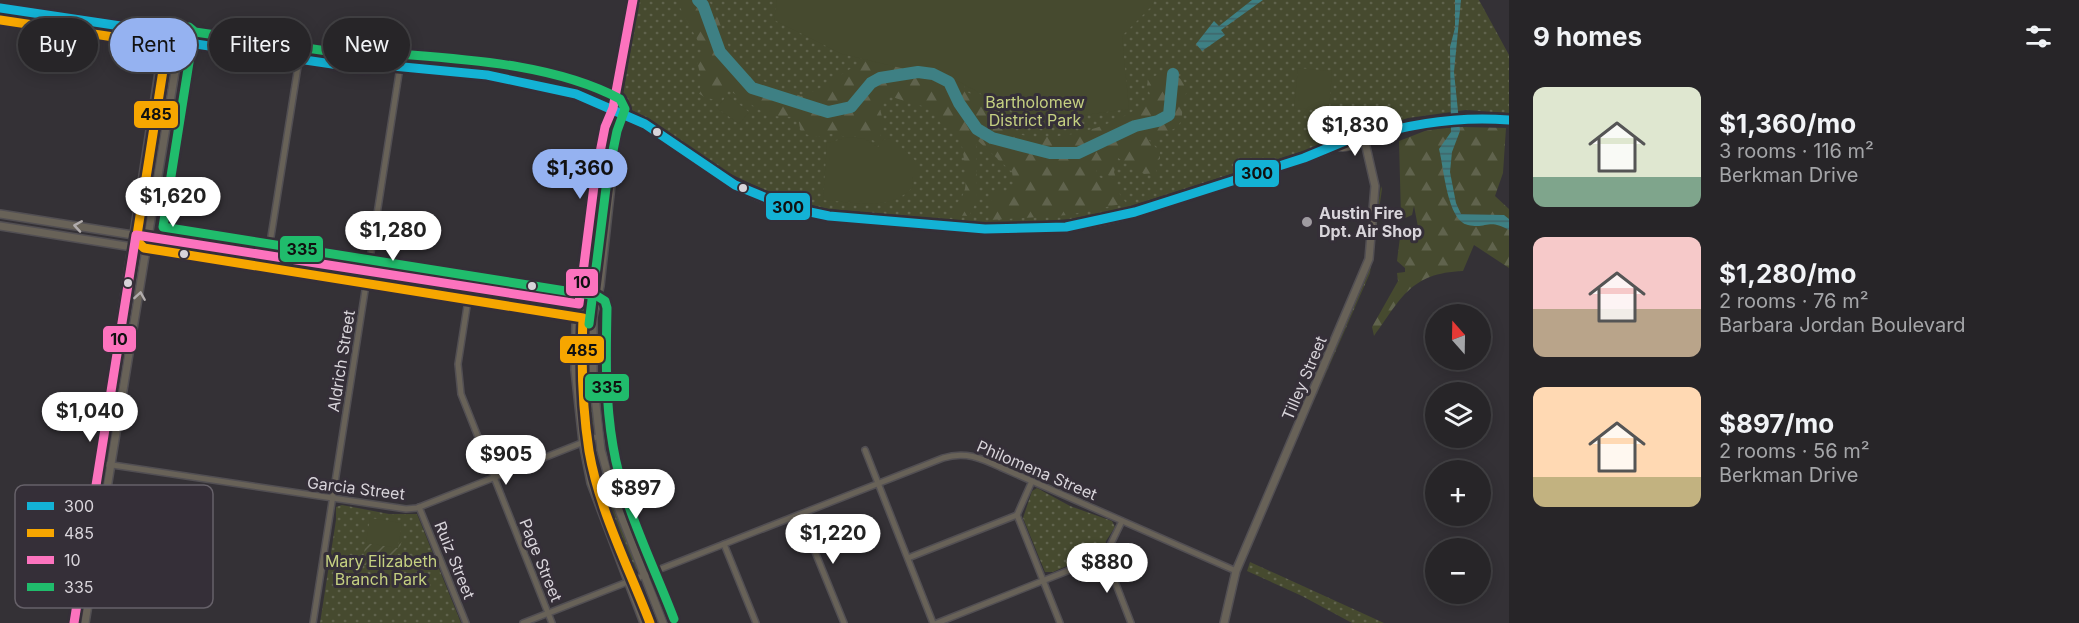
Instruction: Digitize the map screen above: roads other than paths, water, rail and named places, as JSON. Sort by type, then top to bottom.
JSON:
[{"type":"main road","points":[[0,8],[110,25]]},
{"type":"main road","points":[[197,33],[323,52]]},
{"type":"main road","points":[[410,68],[487,75],[576,94],[613,108],[645,124],[735,185],[791,208],[829,216],[985,229],[1066,227],[1135,212],[1337,146],[1348,139],[1364,138],[1413,123],[1462,117],[1509,120]]},
{"type":"street","points":[[633,0],[613,108],[605,127],[595,178],[579,304],[575,370],[583,442],[594,494],[644,623]]},
{"type":"street","points":[[96,485],[159,72]]},
{"type":"street","points":[[109,485],[175,72]]},
{"type":"street","points":[[266,268],[297,72]]},
{"type":"street","name":"Aldrich Street","points":[[313,623],[399,72]]},
{"type":"street","points":[[613,108],[617,130],[608,189],[602,273],[593,317],[592,370],[599,436],[614,497],[663,623]]},
{"type":"street","name":"Tilley Street","points":[[1224,623],[1236,571],[1369,259],[1375,186],[1364,138]]},
{"type":"street","points":[[0,214],[595,308]]},
{"type":"street","points":[[0,226],[468,300],[593,317]]},
{"type":"street","name":"Page Street","points":[[468,300],[458,364],[459,384],[552,623]]},
{"type":"street","name":"Garcia Street","points":[[99,463],[398,509],[419,507],[599,436]]},
{"type":"street","points":[[865,450],[935,623],[1106,556],[1122,521]]},
{"type":"street","name":"Philomena Street","points":[[523,623],[878,483],[943,458],[962,454],[978,457],[1236,571]]},
{"type":"street","points":[[908,558],[1017,515],[1032,481]]},
{"type":"street","name":"Ruiz Street","points":[[419,507],[466,623]]},
{"type":"street","points":[[801,515],[844,623]]},
{"type":"street","points":[[1017,515],[1060,623]]},
{"type":"street","points":[[724,544],[756,623]]},
{"type":"street","points":[[1106,556],[1131,623]]},
{"type":"street","points":[[74,623],[76,608]]},
{"type":"street","points":[[86,623],[88,608]]},
{"type":"water","points":[[1252,0],[1263,0],[1221,30],[1225,35],[1202,51],[1196,44],[1214,21],[1219,26]]},
{"type":"water","points":[[1455,0],[1461,0],[1454,72],[1460,131],[1452,152],[1450,172],[1456,203],[1461,214],[1504,215],[1509,219],[1509,230],[1492,224],[1475,226],[1461,221],[1455,214],[1447,193],[1439,149],[1451,132],[1450,47],[1455,28]]},
{"type":"waterway","points":[[698,0],[703,5],[720,52],[752,88],[828,112],[851,107],[871,83],[880,78],[918,72],[933,74],[949,82],[959,103],[977,129],[992,138],[1050,153],[1078,153],[1135,126],[1158,121],[1169,115],[1173,74]]},
{"type":"place","name":"Austin Fire Dpt. Air Shop","points":[[1307,222]]},
{"type":"park label","name":"Bartholomew District Park","points":[[1035,111]]},
{"type":"park label","name":"Mary Elizabeth Branch Park","points":[[381,570]]}]
